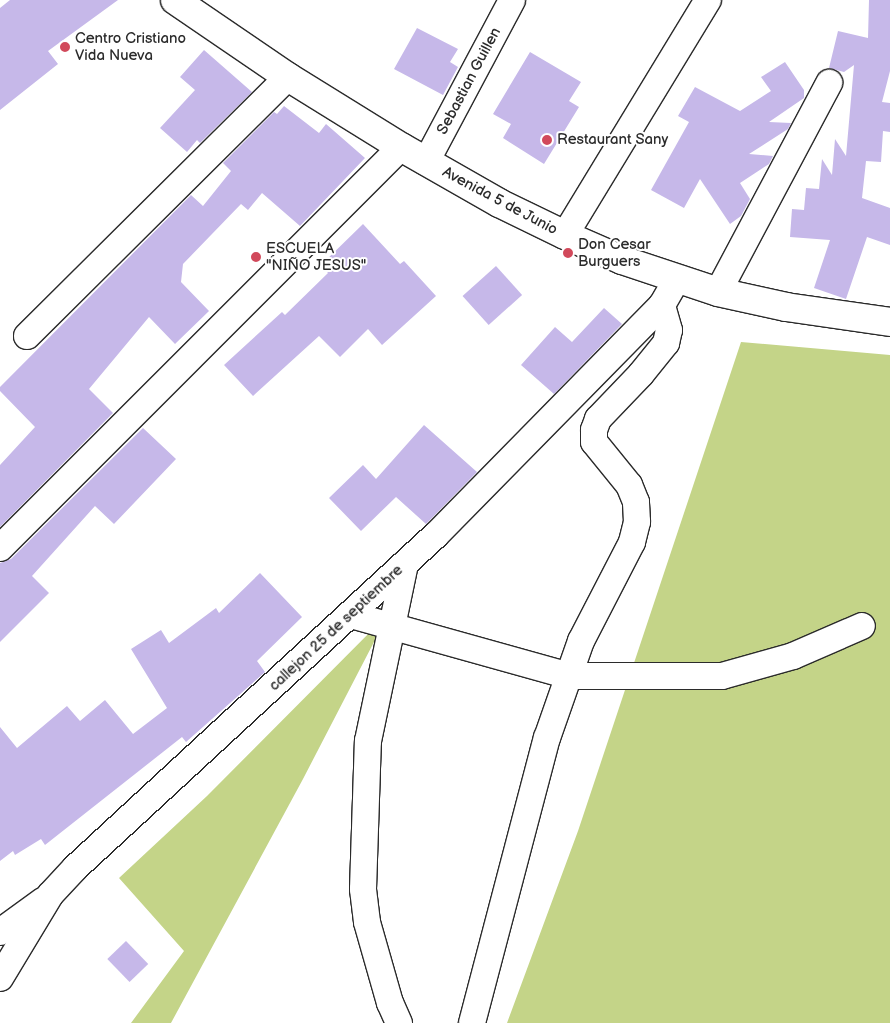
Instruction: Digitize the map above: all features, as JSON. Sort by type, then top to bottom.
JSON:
[{"type":"street","name":"Avenida 5 de Junio","points":[[175,0],[288,77],[401,147],[500,203],[564,235],[622,260],[677,280],[718,292],[786,307],[890,322]]},
{"type":"street","name":"Sebastian Guillen","points":[[426,162],[512,0]]},
{"type":"street","points":[[564,235],[708,0]]},
{"type":"street","points":[[27,336],[288,77]]},
{"type":"street","points":[[718,292],[829,83]]},
{"type":"street","points":[[0,548],[401,147]]},
{"type":"street","name":"callejon 25 de septiembre","points":[[0,978],[50,895],[75,868],[405,564],[662,305],[677,280]]},
{"type":"street","points":[[472,1023],[547,738],[581,642],[632,542],[637,522],[636,502],[629,484],[594,442],[594,430],[598,420],[641,374],[666,343],[669,330],[662,305]]},
{"type":"street","points":[[398,1023],[390,1003],[367,922],[362,888],[368,741],[405,564]]},
{"type":"street","points":[[351,615],[569,676],[722,676],[793,656],[862,626]]},
{"type":"street","points":[[0,932],[50,895]]},
{"type":"green space","points":[[741,342],[890,355],[890,1023],[507,1023],[578,831]]},
{"type":"green space","points":[[389,613],[303,779],[171,1023],[131,1023],[184,951],[119,878],[207,796]]},
{"type":"building","points":[[10,0],[118,0],[48,51],[58,64],[0,110],[0,8]]},
{"type":"building","points":[[869,0],[890,0],[890,71],[882,102],[890,103],[890,132],[883,131],[881,162],[866,161],[862,198],[890,208],[890,245],[867,237],[846,299],[814,288],[830,240],[790,237],[792,209],[804,210],[806,188],[819,189],[822,159],[832,175],[835,139],[846,156],[854,65],[844,72],[829,68],[838,31],[868,38]]},
{"type":"building","points":[[417,28],[458,49],[450,62],[458,67],[443,95],[394,69]]},
{"type":"building","points":[[204,50],[252,92],[200,143],[197,140],[187,152],[160,128],[195,90],[180,77]]},
{"type":"building","points":[[530,52],[581,82],[569,101],[579,107],[544,164],[503,138],[511,124],[493,114]]},
{"type":"building","points":[[785,62],[804,90],[804,98],[769,122],[791,123],[788,129],[749,154],[773,156],[769,164],[740,183],[750,199],[741,216],[730,224],[700,179],[684,208],[651,190],[689,122],[678,116],[695,87],[740,111],[771,91],[761,77]]},
{"type":"building","points":[[284,106],[319,133],[326,124],[365,158],[300,226],[262,193],[248,210],[241,204],[183,264],[181,282],[209,311],[175,344],[149,317],[89,389],[113,413],[0,527],[0,465],[35,427],[0,391],[0,387],[191,195],[203,206],[231,171],[223,163],[274,112],[277,114]]},
{"type":"building","points":[[363,224],[400,264],[404,261],[436,296],[382,345],[368,329],[340,357],[319,336],[253,396],[224,365],[282,312],[285,315],[328,273],[321,265]]},
{"type":"building","points":[[496,266],[522,295],[489,325],[463,296]]},
{"type":"building","points":[[604,308],[622,324],[554,394],[521,365],[555,327],[572,342]]},
{"type":"building","points":[[424,425],[477,472],[426,524],[396,497],[361,531],[329,498],[363,465],[376,479]]},
{"type":"building","points":[[143,428],[176,459],[114,524],[95,506],[32,576],[49,593],[0,642],[0,563],[11,559]]},
{"type":"building","points":[[260,573],[302,617],[257,661],[265,672],[186,742],[182,737],[45,845],[41,839],[15,855],[13,851],[0,861],[0,727],[17,748],[67,706],[80,721],[105,700],[133,734],[167,708],[131,649],[161,630],[169,643],[216,608],[219,613]]},
{"type":"building","points":[[126,941],[148,964],[130,982],[107,959]]},
{"type":"place","name":"Centro Cristiano Vida Nueva","points":[[65,47]]},
{"type":"place","name":"Restaurant Sany","points":[[547,140]]},
{"type":"place","name":"Don Cesar Burguers","points":[[568,253]]},
{"type":"place","name":"ESCUELA \"NIÑO JESUS\"","points":[[256,257]]}]
